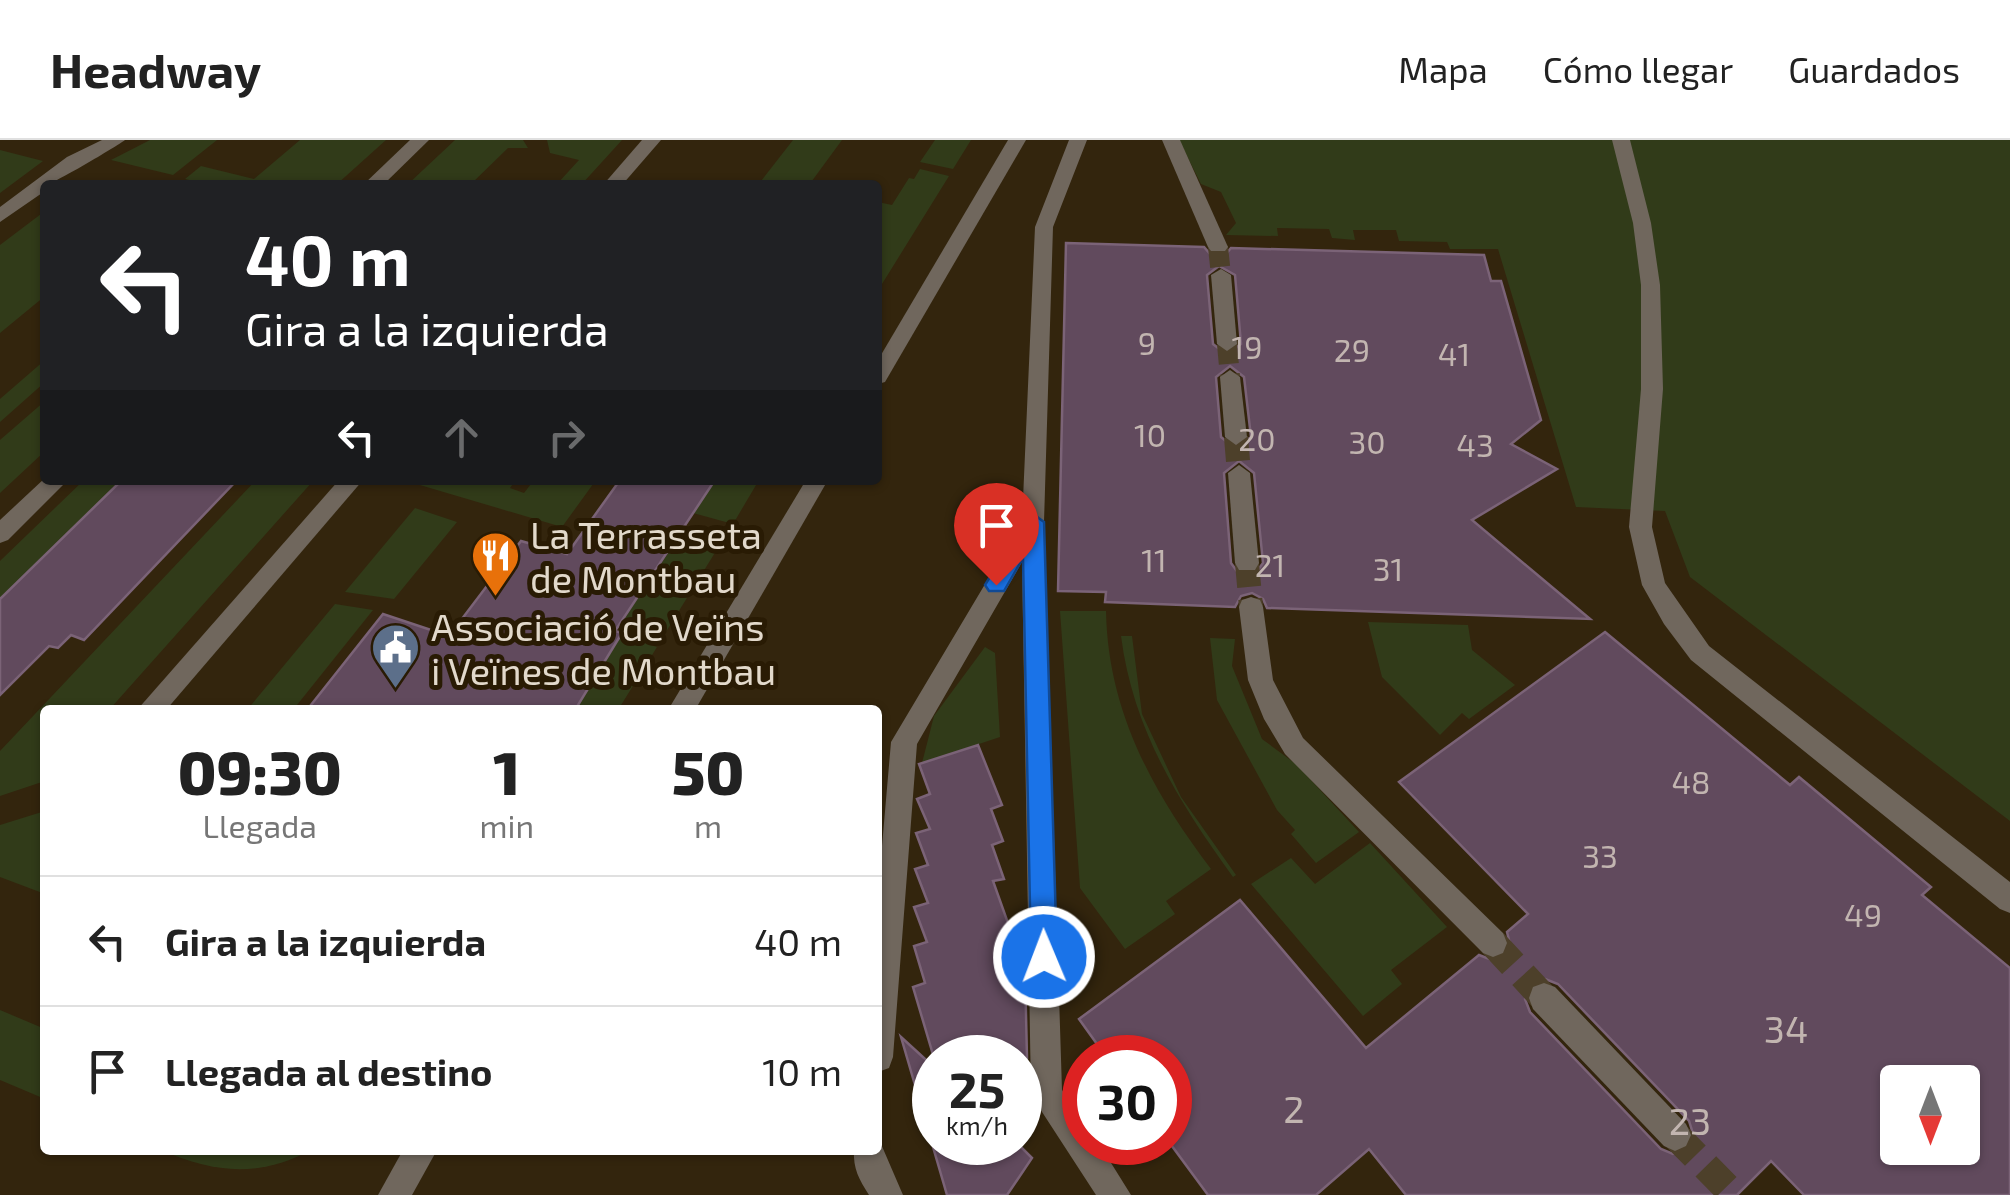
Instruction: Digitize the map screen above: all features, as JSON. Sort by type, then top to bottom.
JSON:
[{"type":"street","points":[[48,180],[73,161],[116,140]]},
{"type":"street","points":[[377,180],[420,140]]},
{"type":"street","points":[[616,180],[652,140]]},
{"type":"street","points":[[882,370],[1018,140]]},
{"type":"street","points":[[1078,140],[1044,228],[1033,522],[1047,1095],[1115,1195]]},
{"type":"street","points":[[1171,140],[1218,248]]},
{"type":"street","points":[[1621,140],[1647,252],[1652,388],[1638,498],[1640,538],[1647,570],[1667,615],[1700,653],[2010,899]]},
{"type":"street","points":[[0,216],[40,186]]},
{"type":"street","points":[[1220,275],[1227,344]]},
{"type":"street","points":[[1230,377],[1236,437]]},
{"type":"street","points":[[1238,473],[1247,563]]},
{"type":"street","points":[[0,534],[53,485]]},
{"type":"street","points":[[154,705],[348,485]]},
{"type":"street","points":[[683,705],[814,485]]},
{"type":"street","points":[[882,1008],[904,742],[1033,522]]},
{"type":"street","points":[[1250,607],[1256,667],[1268,708],[1294,746],[1492,944]]},
{"type":"street","points":[[1544,998],[1675,1135]]},
{"type":"street","points":[[394,1195],[417,1155]]},
{"type":"street","points":[[870,1155],[869,1164],[887,1195]]},
{"type":"green space","points":[[150,140],[217,140],[173,175],[111,160]]},
{"type":"green space","points":[[300,140],[386,140],[342,180],[185,179],[201,166],[254,179]]},
{"type":"green space","points":[[455,140],[523,140],[528,148],[508,148],[475,180],[412,180]]},
{"type":"green space","points":[[547,140],[622,140],[586,180],[561,180],[579,160],[550,153]]},
{"type":"green space","points":[[793,140],[842,140],[813,180],[762,180]]},
{"type":"green space","points":[[935,140],[971,140],[953,169],[920,162]]},
{"type":"green space","points":[[1179,140],[2010,140],[2010,821],[1690,577],[1665,511],[1576,507],[1498,249],[1450,249],[1447,242],[1399,241],[1396,230],[1353,230],[1355,240],[1332,238],[1329,229],[1277,228],[1278,236],[1226,235],[1236,223],[1221,192],[1201,184]]},
{"type":"green space","points":[[0,150],[43,161],[0,193]]},
{"type":"green space","points":[[920,169],[949,176],[882,284],[882,203],[892,205],[909,178],[914,179]]},
{"type":"green space","points":[[40,215],[40,300],[0,333],[0,245]]},
{"type":"green space","points":[[40,364],[40,386],[0,422],[0,399]]},
{"type":"green space","points":[[40,405],[40,456],[0,493],[0,440]]},
{"type":"green space","points":[[79,485],[117,485],[0,599],[0,561]]},
{"type":"green space","points":[[251,485],[309,485],[113,705],[43,705]]},
{"type":"green space","points":[[420,485],[512,485],[510,488],[524,493],[530,485],[592,485],[562,527]]},
{"type":"green space","points":[[712,485],[756,485],[733,524],[693,513]]},
{"type":"green space","points":[[415,508],[457,522],[394,599],[345,592]]},
{"type":"green space","points":[[677,540],[716,551],[664,635],[622,622]]},
{"type":"green space","points":[[335,604],[373,610],[297,705],[251,705]]},
{"type":"green space","points":[[1060,611],[1106,611],[1115,683],[1137,748],[1170,810],[1211,869],[1166,901],[1175,914],[1125,949],[1080,888]]},
{"type":"green space","points":[[1368,622],[1468,625],[1472,650],[1515,685],[1469,719],[1462,713],[1440,735],[1382,677]]},
{"type":"green space","points":[[621,635],[657,647],[621,705],[568,705],[602,652],[610,654]]},
{"type":"green space","points":[[1121,636],[1132,636],[1142,714],[1181,797],[1236,875],[1233,877],[1177,793],[1147,734]]},
{"type":"green space","points":[[1210,638],[1235,639],[1232,666],[1262,739],[1296,764],[1359,832],[1316,863],[1291,834],[1295,830],[1277,810],[1217,700]]},
{"type":"green space","points":[[985,647],[995,653],[1000,737],[922,763],[934,716]]},
{"type":"green space","points":[[40,709],[40,783],[0,796],[0,751]]},
{"type":"green space","points":[[40,813],[40,892],[0,877],[0,825]]},
{"type":"green space","points":[[1370,843],[1447,927],[1391,970],[1402,984],[1363,1016],[1251,884],[1291,858],[1315,884]]},
{"type":"green space","points":[[0,1010],[40,1027],[40,1097],[0,1080]]},
{"type":"green space","points":[[173,1155],[300,1155],[273,1165],[236,1169]]},
{"type":"building","points":[[1066,243],[1204,247],[1211,255],[1225,255],[1231,248],[1484,255],[1491,281],[1501,281],[1541,420],[1511,444],[1557,469],[1472,520],[1590,619],[1267,608],[1263,599],[1252,593],[1241,596],[1235,607],[1105,602],[1106,592],[1058,591]],"holes":[[[1219,266],[1235,275],[1241,344],[1227,355],[1213,344],[1207,275]],[[1230,366],[1244,377],[1251,437],[1236,449],[1221,437],[1216,377]],[[1239,461],[1254,473],[1263,563],[1255,574],[1239,574],[1231,563],[1224,473]]]},
{"type":"building","points":[[117,485],[232,485],[84,640],[71,635],[58,648],[49,646],[0,695],[0,599]]},
{"type":"building","points":[[616,485],[712,485],[615,631],[622,633],[578,705],[311,705],[383,614],[449,636],[521,541],[567,554]]},
{"type":"building","points":[[1605,632],[1790,785],[1799,777],[1931,887],[1922,895],[2010,968],[2010,1195],[1804,1195],[1771,1161],[1737,1195],[1406,1195],[1369,1149],[1316,1195],[1208,1195],[1186,1165],[1192,1165],[1192,1035],[1090,1035],[1079,1019],[1240,900],[1366,1048],[1479,955],[1492,960],[1504,956],[1510,944],[1507,932],[1528,914],[1399,782]],"holes":[[[1545,979],[1558,984],[1689,1121],[1694,1137],[1688,1149],[1673,1154],[1661,1149],[1530,1012],[1525,999],[1529,986]]]},
{"type":"building","points":[[978,745],[1002,805],[991,809],[1003,841],[992,845],[1004,879],[993,881],[1025,971],[1026,1035],[927,1035],[913,987],[925,983],[914,946],[927,942],[914,907],[928,903],[915,869],[928,865],[916,833],[930,829],[917,799],[930,794],[919,764]]},
{"type":"building","points":[[901,1037],[912,1047],[912,1075]]},
{"type":"building","points":[[938,1165],[1027,1165],[1007,1195],[947,1195]]},
{"type":"tunnel","points":[[1218,247],[1221,275]]},
{"type":"tunnel","points":[[1227,344],[1230,377]]},
{"type":"tunnel","points":[[1236,437],[1239,473]]},
{"type":"tunnel","points":[[1247,563],[1251,607]]},
{"type":"tunnel","points":[[1493,943],[1544,998]]},
{"type":"tunnel","points":[[1675,1135],[1734,1195]]},
{"type":"place","name":"La Terrasseta de Montbau","points":[[495,598]]},
{"type":"place","name":"Associació de Veïns i Veïnes de Montbau","points":[[396,690]]},
{"type":"route","points":[[996,585],[1033,522],[1044,957]]}]
